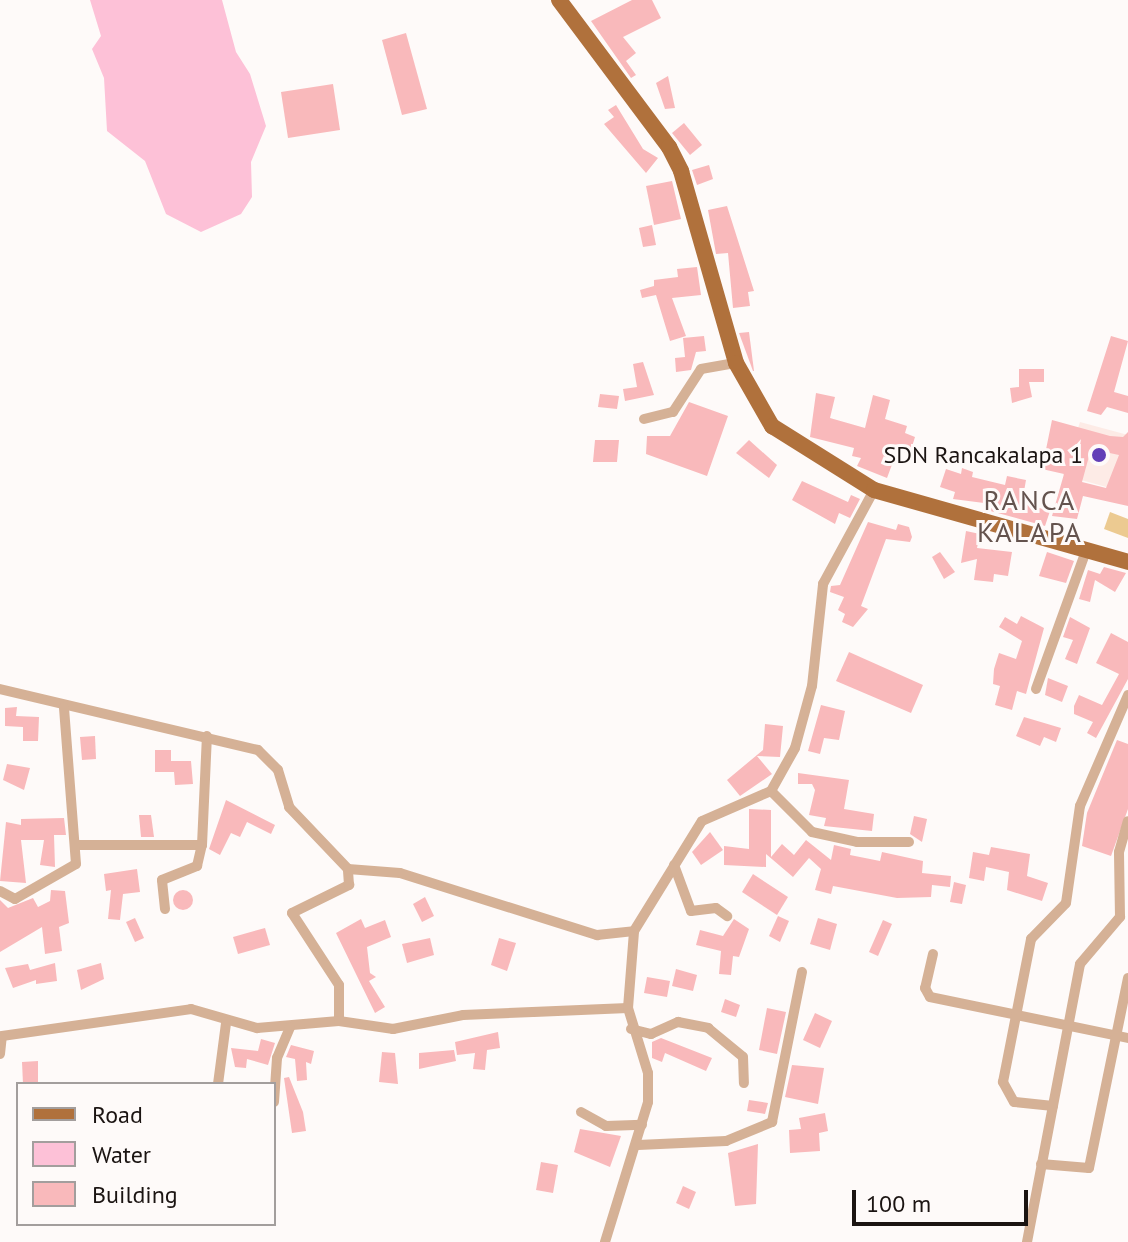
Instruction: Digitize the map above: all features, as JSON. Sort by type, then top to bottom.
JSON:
[{"type":"main road","points":[[559,0],[675,159],[736,363],[772,426],[874,490],[1128,562]]},
{"type":"street","points":[[644,419],[673,412],[701,369],[736,363]]},
{"type":"street","points":[[605,1242],[638,1145],[648,1073],[631,1029],[628,1008],[634,931],[702,821],[771,791],[795,748],[812,686],[823,584],[874,490]]},
{"type":"street","points":[[1036,689],[1086,551]]},
{"type":"street","points":[[0,689],[64,707],[207,736],[258,750],[274,764],[289,807],[348,869],[349,885],[292,913],[339,985],[339,1021]]},
{"type":"street","points":[[1053,1106],[1014,1102],[1003,1082],[1031,939],[1066,903],[1080,806],[1128,695]]},
{"type":"street","points":[[0,891],[15,899],[76,864],[78,845],[64,707]]},
{"type":"street","points":[[1117,718],[1128,725]]},
{"type":"street","points":[[165,909],[162,880],[197,866],[202,845],[207,736]]},
{"type":"street","points":[[771,791],[812,832],[857,842],[909,842]]},
{"type":"street","points":[[1027,1242],[1080,964],[1120,917],[1119,852],[1128,821]]},
{"type":"street","points":[[78,845],[202,845]]},
{"type":"street","points":[[674,865],[691,911],[716,908],[727,916]]},
{"type":"street","points":[[348,869],[400,873],[597,935],[634,931]]},
{"type":"street","points":[[933,954],[925,988],[930,997],[1016,1018],[1128,1038]]},
{"type":"street","points":[[638,1145],[726,1141],[772,1122],[802,972]]},
{"type":"street","points":[[1041,1164],[1089,1168],[1128,978]]},
{"type":"street","points":[[0,1054],[2,1036],[64,1024],[191,1009],[210,1011],[226,1023],[290,1028],[339,1021],[393,1029],[463,1015],[628,1008]]},
{"type":"street","points":[[631,1029],[651,1034],[685,1021],[708,1028],[743,1057],[744,1083]]},
{"type":"street","points":[[218,1082],[226,1023]]},
{"type":"street","points":[[275,1082],[277,1058],[290,1028]]},
{"type":"street","points":[[581,1112],[606,1126],[642,1125]]},
{"type":"shaded area","name":"SDN Rancakalapa 1","points":[[1080,422],[1128,435],[1128,493],[1063,475]]},
{"type":"shaded area","points":[[1110,512],[1128,519],[1128,538],[1104,529]]},
{"type":"water","points":[[90,0],[222,0],[236,52],[250,74],[266,126],[251,162],[252,197],[241,214],[201,232],[166,214],[145,161],[107,131],[104,78],[92,49],[101,36]]},
{"type":"building","points":[[632,0],[652,0],[661,18],[623,37],[636,53],[626,61],[636,75],[631,78],[591,21]]},
{"type":"building","points":[[406,33],[427,109],[402,115],[382,40]]},
{"type":"building","points":[[668,76],[675,108],[665,109],[656,83]]},
{"type":"building","points":[[333,84],[340,130],[288,138],[281,92]]},
{"type":"building","points":[[616,105],[643,149],[658,158],[646,173],[604,124],[614,117],[608,110]]},
{"type":"building","points":[[684,123],[702,145],[690,155],[672,133]]},
{"type":"building","points":[[709,165],[713,179],[697,185],[692,170]]},
{"type":"building","points":[[672,181],[681,219],[654,225],[646,186]]},
{"type":"building","points":[[727,206],[754,291],[748,292],[750,306],[733,308],[728,253],[716,254],[708,210]]},
{"type":"building","points":[[652,225],[656,245],[643,247],[639,228]]},
{"type":"building","points":[[697,267],[701,295],[672,298],[686,336],[670,341],[656,295],[642,298],[640,290],[654,286],[654,280],[678,277],[677,269]]},
{"type":"building","points":[[749,332],[754,371],[739,333]]},
{"type":"building","points":[[704,336],[706,351],[696,352],[691,370],[676,372],[675,358],[685,357],[683,338]]},
{"type":"building","points":[[1111,336],[1128,341],[1114,392],[1128,396],[1128,413],[1107,407],[1101,415],[1087,411]]},
{"type":"building","points":[[643,362],[654,395],[625,401],[623,389],[637,387],[633,364]]},
{"type":"building","points":[[1019,369],[1044,369],[1044,382],[1029,382],[1032,397],[1012,403],[1010,388],[1019,387]]},
{"type":"building","points":[[816,393],[835,397],[830,418],[865,428],[873,395],[890,400],[885,419],[907,426],[905,433],[915,437],[910,453],[897,451],[887,478],[857,466],[861,458],[852,456],[854,448],[810,437]]},
{"type":"building","points":[[600,394],[619,396],[617,409],[598,407]]},
{"type":"building","points":[[689,402],[728,416],[707,476],[646,454],[647,436],[670,436]]},
{"type":"building","points":[[1052,420],[1110,436],[1123,437],[1128,432],[1128,506],[1083,496],[1077,519],[1052,516],[1064,474],[1042,469]],"holes":[[[1091,449],[1119,455],[1106,488],[1082,482]]]},
{"type":"building","points":[[595,440],[619,440],[617,462],[593,462]]},
{"type":"building","points":[[749,440],[777,465],[769,478],[736,453]]},
{"type":"building","points":[[962,468],[973,472],[972,477],[1005,485],[1007,476],[1026,480],[1022,503],[1050,511],[1045,526],[983,509],[984,503],[953,499],[955,492],[940,487],[946,469],[961,474]]},
{"type":"building","points":[[802,481],[848,502],[851,495],[860,499],[850,518],[839,513],[835,524],[792,500]]},
{"type":"building","points":[[868,522],[896,530],[898,524],[909,527],[912,537],[910,542],[886,539],[861,606],[868,609],[853,627],[842,622],[845,614],[838,610],[844,597],[830,592],[831,586],[840,585]]},
{"type":"building","points":[[966,531],[980,534],[977,548],[1012,552],[1008,576],[994,574],[993,582],[974,580],[977,559],[961,563]]},
{"type":"building","points":[[940,552],[955,572],[944,579],[932,557]]},
{"type":"building","points":[[1047,552],[1074,561],[1066,583],[1039,576]]},
{"type":"building","points":[[1104,567],[1126,573],[1115,592],[1095,580],[1090,602],[1079,599],[1088,570],[1100,574]]},
{"type":"building","points":[[1021,616],[1044,628],[1026,694],[1017,691],[1012,710],[995,705],[1000,686],[993,684],[994,669],[999,653],[1016,659],[1022,641],[999,627],[1005,617],[1017,624]]},
{"type":"building","points":[[1070,617],[1090,628],[1077,664],[1065,659],[1073,640],[1063,637]]},
{"type":"building","points":[[1111,633],[1128,642],[1128,679],[1096,738],[1087,733],[1093,722],[1074,714],[1074,706],[1079,695],[1102,705],[1119,674],[1096,663]]},
{"type":"building","points":[[849,652],[923,685],[911,713],[836,681]]},
{"type":"building","points":[[1048,678],[1068,686],[1062,702],[1045,695]]},
{"type":"building","points":[[821,705],[845,711],[839,740],[824,738],[820,754],[808,751]]},
{"type":"building","points":[[17,707],[16,716],[39,717],[38,741],[23,741],[23,727],[5,726],[5,708]]},
{"type":"building","points":[[1024,717],[1061,728],[1056,742],[1044,737],[1040,746],[1016,736]]},
{"type":"building","points":[[765,724],[783,726],[780,757],[757,756],[772,774],[740,796],[727,780],[763,750]]},
{"type":"building","points":[[95,736],[96,759],[82,760],[80,737]]},
{"type":"building","points":[[1117,740],[1128,744],[1128,809],[1111,856],[1082,846],[1087,813]]},
{"type":"building","points":[[155,750],[171,750],[171,761],[191,761],[193,784],[175,785],[174,772],[155,772]]},
{"type":"building","points":[[7,764],[30,768],[24,790],[3,780]]},
{"type":"building","points":[[798,773],[849,780],[844,809],[874,814],[872,831],[824,826],[826,818],[809,815],[815,790],[812,784],[798,784]]},
{"type":"building","points":[[226,800],[275,825],[271,834],[247,822],[240,837],[231,833],[220,855],[209,849]]},
{"type":"building","points":[[749,809],[771,810],[771,857],[782,844],[794,855],[806,840],[831,860],[834,845],[851,849],[850,855],[880,861],[882,852],[923,861],[922,873],[951,876],[950,887],[932,885],[931,897],[897,898],[833,886],[831,894],[815,890],[821,869],[809,858],[793,877],[766,854],[766,867],[724,865],[724,846],[749,849]]},
{"type":"building","points":[[139,815],[151,815],[154,837],[141,837]]},
{"type":"building","points":[[914,816],[927,819],[922,842],[910,834]]},
{"type":"building","points":[[64,818],[66,835],[54,835],[55,867],[40,865],[44,840],[21,840],[26,883],[0,881],[6,822],[21,825],[21,819]]},
{"type":"building","points":[[710,832],[723,850],[701,865],[692,852]]},
{"type":"building","points":[[991,847],[1030,854],[1027,876],[1048,883],[1042,901],[1007,890],[1009,872],[986,867],[984,881],[969,878],[973,852],[989,855]]},
{"type":"building","points":[[137,869],[140,892],[123,894],[120,920],[108,919],[111,890],[106,891],[104,874]]},
{"type":"building","points":[[753,874],[788,897],[777,915],[742,892]]},
{"type":"building","points":[[954,882],[966,885],[962,904],[950,902]]},
{"type":"building","points":[[51,890],[65,891],[69,923],[59,927],[62,951],[45,954],[42,927],[0,952],[0,900],[8,908],[33,898],[38,907],[50,901]]},
{"type":"building","points":[[183,890],[190,893],[193,900],[190,907],[183,910],[176,907],[173,900],[176,893]]},
{"type":"building","points":[[425,897],[434,916],[422,922],[413,904]]},
{"type":"building","points":[[778,916],[789,921],[780,942],[769,936]]},
{"type":"building","points":[[135,918],[144,938],[135,942],[126,922]]},
{"type":"building","points":[[818,918],[837,924],[830,950],[810,944]]},
{"type":"building","points":[[361,919],[365,928],[385,920],[391,937],[367,947],[370,973],[376,977],[369,981],[385,1007],[375,1013],[336,933]]},
{"type":"building","points":[[734,919],[749,929],[739,957],[733,956],[731,975],[719,974],[721,951],[696,945],[700,930],[723,936]]},
{"type":"building","points":[[883,920],[892,924],[878,956],[869,952]]},
{"type":"building","points":[[265,928],[270,945],[238,954],[233,937]]},
{"type":"building","points":[[430,938],[434,955],[407,963],[402,944]]},
{"type":"building","points":[[499,938],[516,943],[507,971],[491,965]]},
{"type":"building","points":[[55,963],[57,981],[36,984],[36,980],[13,988],[5,968],[28,964],[30,970]]},
{"type":"building","points":[[101,963],[104,979],[81,990],[77,970]]},
{"type":"building","points":[[676,969],[697,975],[693,991],[672,986]]},
{"type":"building","points":[[647,977],[670,981],[667,997],[644,993]]},
{"type":"building","points":[[725,999],[740,1005],[736,1017],[721,1012]]},
{"type":"building","points":[[767,1008],[786,1012],[777,1054],[759,1050]]},
{"type":"building","points":[[815,1013],[832,1021],[820,1048],[803,1040]]},
{"type":"building","points":[[498,1032],[500,1048],[487,1050],[485,1070],[473,1069],[475,1053],[457,1055],[455,1042]]},
{"type":"building","points":[[661,1038],[712,1058],[706,1071],[665,1053],[662,1062],[652,1058],[652,1042]]},
{"type":"building","points":[[261,1039],[275,1043],[268,1065],[247,1059],[246,1068],[235,1067],[231,1048],[258,1051]]},
{"type":"building","points":[[291,1045],[314,1051],[311,1064],[306,1062],[307,1080],[297,1081],[295,1059],[286,1057]]},
{"type":"building","points":[[454,1050],[456,1061],[419,1069],[419,1053]]},
{"type":"building","points":[[382,1052],[395,1053],[398,1084],[379,1082]]},
{"type":"building","points":[[38,1061],[38,1082],[23,1082],[22,1062]]},
{"type":"building","points":[[792,1065],[824,1068],[818,1104],[785,1097]]},
{"type":"building","points":[[289,1077],[303,1112],[306,1131],[292,1133],[284,1078]]},
{"type":"building","points":[[749,1100],[768,1103],[765,1114],[747,1111]]},
{"type":"building","points":[[825,1113],[828,1131],[819,1133],[820,1151],[790,1153],[789,1130],[801,1129],[799,1118]]},
{"type":"building","points":[[580,1129],[621,1136],[610,1167],[574,1152]]},
{"type":"building","points":[[758,1144],[756,1204],[735,1206],[728,1153]]},
{"type":"building","points":[[541,1162],[558,1165],[553,1193],[536,1190]]},
{"type":"building","points":[[683,1186],[696,1192],[689,1209],[676,1203]]},
{"type":"place","name":"SDN Rancakalapa 1","points":[[1099,455]]},
{"type":"district","name":"RANCA KALAPA","points":[[1030,516]]}]
